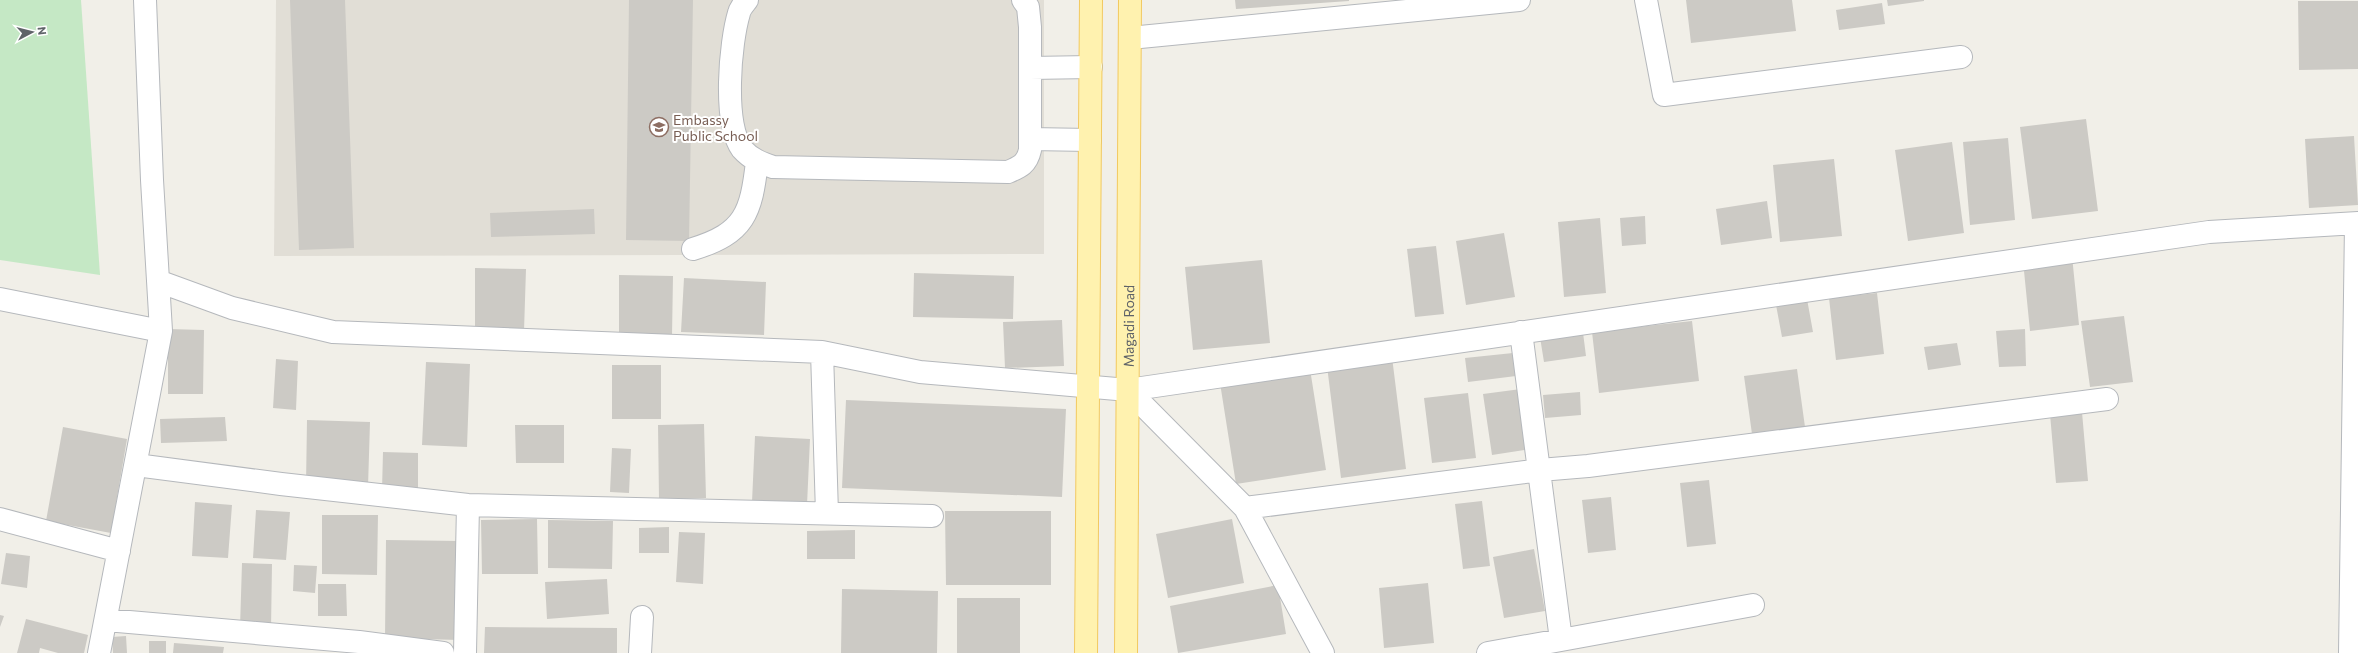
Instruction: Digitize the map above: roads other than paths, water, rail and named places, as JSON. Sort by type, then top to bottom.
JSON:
[{"type":"main road","points":[[1086,653],[1091,0]]},
{"type":"main road","name":"Magadi Road","points":[[1126,653],[1130,0]]},
{"type":"street","points":[[99,653],[161,331],[152,180],[145,0]]},
{"type":"street","points":[[747,0],[739,11],[730,69],[732,118],[742,148],[757,162],[774,166],[1008,172],[1020,167],[1028,160],[1030,138],[1030,27],[1028,7],[1023,0]]},
{"type":"street","points":[[1130,38],[1394,7],[1519,0]]},
{"type":"street","points":[[1646,0],[1664,95],[1961,57]]},
{"type":"street","points":[[1030,68],[1091,67]]},
{"type":"street","points":[[1030,138],[1090,140]]},
{"type":"street","points":[[693,249],[718,241],[738,226],[753,195],[757,162]]},
{"type":"street","points":[[158,281],[232,308],[333,332],[822,352],[920,372],[1089,388],[1128,390],[2210,232],[2357,224],[2350,653]]},
{"type":"street","points":[[0,299],[161,331]]},
{"type":"street","points":[[1521,332],[1561,640]]},
{"type":"street","points":[[822,352],[827,513]]},
{"type":"street","points":[[1128,390],[1245,508],[1323,653]]},
{"type":"street","points":[[1245,508],[1540,470],[1588,466],[2107,399]]},
{"type":"street","points":[[136,465],[281,484],[468,504],[932,516]]},
{"type":"street","points":[[465,653],[468,504]]},
{"type":"street","points":[[0,519],[119,551]]},
{"type":"street","points":[[1488,653],[1753,605]]},
{"type":"street","points":[[640,653],[642,617]]},
{"type":"street","points":[[106,620],[351,642],[443,653]]},
{"type":"place","name":"Embassy Public School","points":[[659,127]]}]
